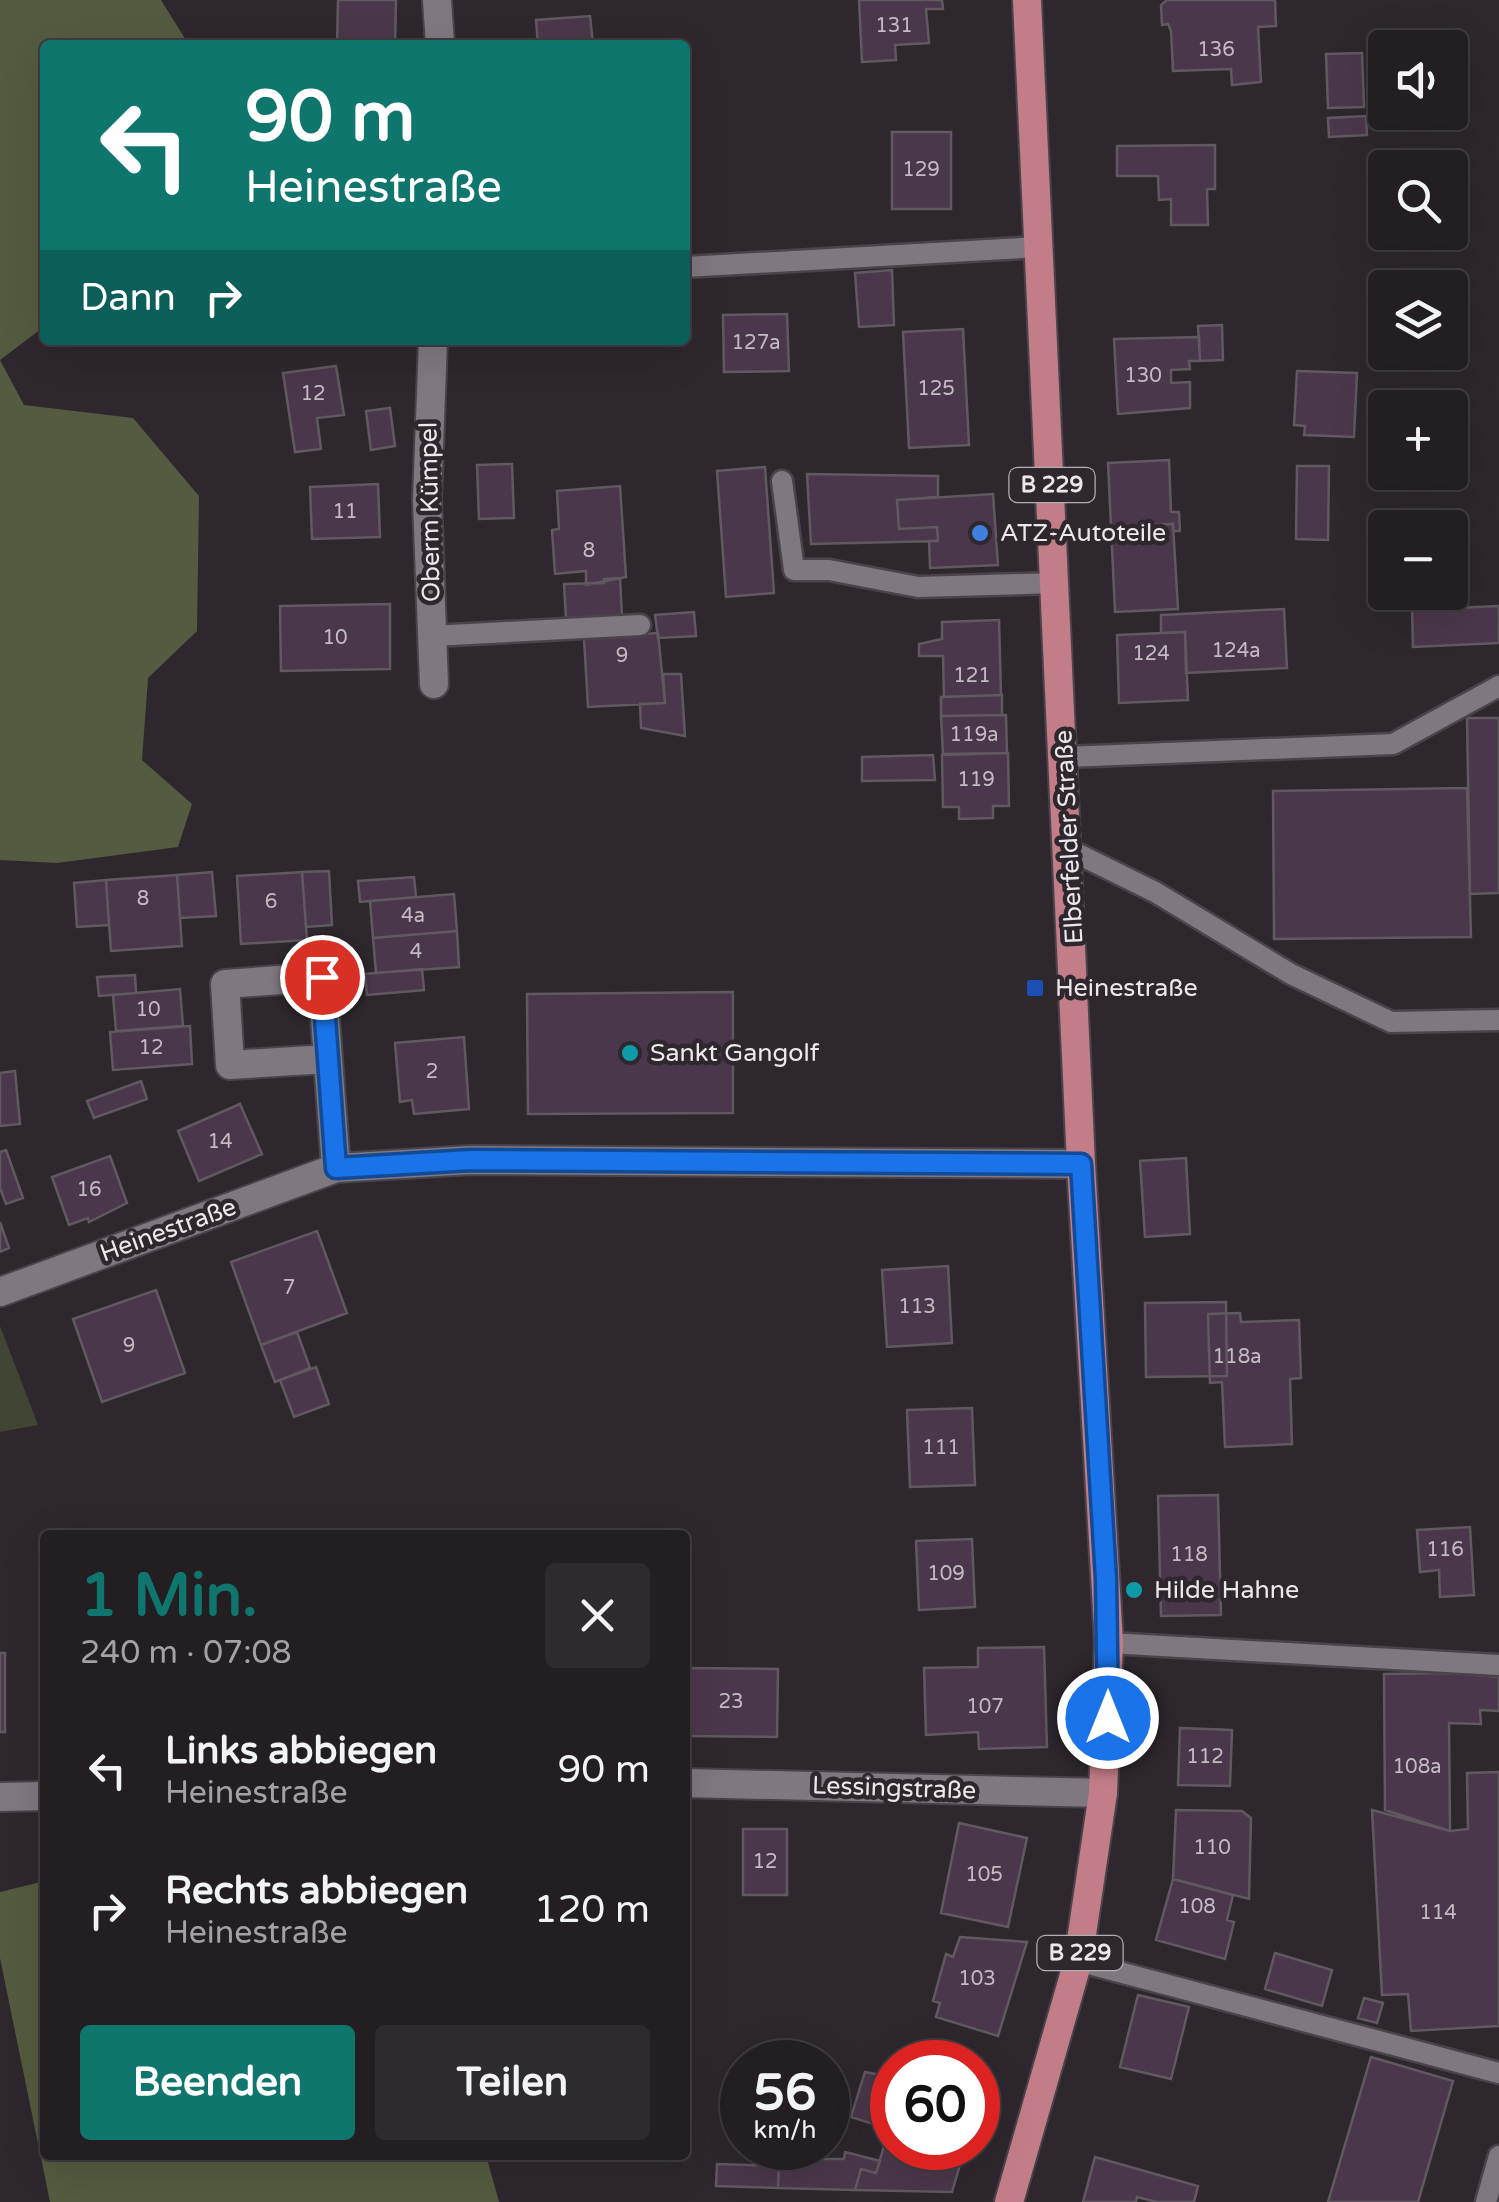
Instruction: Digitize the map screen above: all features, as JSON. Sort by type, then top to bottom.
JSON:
[{"type":"main road","name":"Elberfelder Straße","points":[[1009,2202],[1078,1961],[1103,1794],[1109,1643],[1081,1164],[1066,757],[1027,0]]},
{"type":"street","points":[[437,0],[440,40]]},
{"type":"street","name":"Oberm Kümpel","points":[[433,345],[426,500],[434,684]]},
{"type":"street","points":[[327,1059],[230,1065],[225,984],[322,977],[336,1168]]},
{"type":"street","name":"Heinestraße","points":[[0,1292],[336,1168],[471,1160],[1081,1164]]},
{"type":"street","name":"Lessingstraße","points":[[690,1782],[1103,1794]]},
{"type":"street","points":[[0,1797],[40,1796]]},
{"type":"lane","points":[[690,268],[1038,247]]},
{"type":"lane","points":[[782,481],[794,570],[829,570],[918,586],[1057,584]]},
{"type":"lane","points":[[432,636],[640,625]]},
{"type":"lane","points":[[1066,757],[1393,744],[1499,686]]},
{"type":"lane","points":[[1070,850],[1155,892],[1291,974],[1392,1022],[1499,1020]]},
{"type":"lane","points":[[1109,1643],[1499,1665]]},
{"type":"lane","points":[[1078,1961],[1499,2073]]},
{"type":"lane","points":[[1486,2202],[1499,2156]]},
{"type":"green space","points":[[0,0],[161,0],[186,40],[40,40],[40,330],[0,360]]},
{"type":"green space","points":[[0,360],[24,405],[133,418],[199,496],[197,631],[148,678],[142,760],[192,804],[178,847],[57,863],[0,860]]},
{"type":"green space","points":[[0,1326],[38,1425],[0,1432]]},
{"type":"green space","points":[[40,1882],[40,2153],[0,1958],[0,1892]]},
{"type":"green space","points":[[41,2160],[487,2160],[499,2202],[50,2202]]},
{"type":"building","points":[[338,0],[396,0],[395,40],[337,40]]},
{"type":"building","points":[[859,0],[942,0],[943,9],[926,9],[929,43],[895,45],[896,60],[862,62]]},
{"type":"building","points":[[1167,0],[1275,0],[1276,26],[1258,27],[1261,82],[1232,85],[1231,69],[1173,71],[1171,31],[1168,24],[1162,25],[1161,5]]},
{"type":"building","points":[[590,16],[592,40],[538,40],[536,20]]},
{"type":"building","points":[[1362,53],[1364,107],[1328,108],[1326,54]]},
{"type":"building","points":[[1366,116],[1367,135],[1329,137],[1328,118]]},
{"type":"building","points":[[892,132],[951,132],[951,209],[892,209]]},
{"type":"building","points":[[1215,145],[1215,189],[1207,189],[1208,225],[1171,225],[1171,199],[1159,200],[1158,176],[1117,176],[1117,146]]},
{"type":"building","points":[[892,270],[894,325],[859,327],[855,273]]},
{"type":"building","points":[[787,314],[789,371],[724,372],[723,315]]},
{"type":"building","points":[[1222,325],[1223,360],[1200,361],[1198,326]]},
{"type":"building","points":[[963,329],[969,445],[909,448],[903,332]]},
{"type":"building","points":[[1199,337],[1200,361],[1189,361],[1190,369],[1171,370],[1171,383],[1190,382],[1190,408],[1118,414],[1114,339]]},
{"type":"building","points":[[336,366],[344,415],[317,418],[321,449],[295,452],[283,373]]},
{"type":"building","points":[[1297,371],[1357,373],[1354,437],[1304,435],[1305,426],[1294,425]]},
{"type":"building","points":[[390,408],[395,446],[371,450],[366,411]]},
{"type":"building","points":[[1169,460],[1171,512],[1179,512],[1180,531],[1173,531],[1173,524],[1111,526],[1108,463]]},
{"type":"building","points":[[512,464],[514,518],[479,519],[477,465]]},
{"type":"building","points":[[1297,466],[1329,466],[1328,540],[1296,539]]},
{"type":"building","points":[[765,467],[774,593],[726,597],[717,471]]},
{"type":"building","points":[[807,474],[938,476],[938,497],[897,500],[899,529],[937,527],[938,541],[811,544]]},
{"type":"building","points":[[378,484],[380,537],[312,539],[310,487]]},
{"type":"building","points":[[620,486],[626,577],[586,585],[586,571],[555,574],[552,530],[559,529],[557,491]]},
{"type":"building","points":[[993,494],[998,565],[930,568],[929,541],[938,541],[937,527],[899,529],[897,500]]},
{"type":"building","points":[[1173,524],[1178,609],[1115,612],[1111,526]]},
{"type":"building","points":[[620,578],[622,616],[566,619],[564,584],[604,583],[604,579]]},
{"type":"building","points":[[390,604],[390,669],[281,671],[280,606]]},
{"type":"building","points":[[1499,606],[1499,643],[1413,647],[1412,610]]},
{"type":"building","points":[[1284,609],[1287,668],[1186,673],[1185,632],[1161,633],[1161,615]]},
{"type":"building","points":[[694,612],[696,636],[658,638],[655,615]]},
{"type":"building","points":[[999,620],[1001,695],[944,697],[943,656],[919,656],[919,644],[942,639],[942,622]]},
{"type":"building","points":[[1185,632],[1188,700],[1119,703],[1117,635]]},
{"type":"building","points":[[658,633],[665,703],[588,707],[584,638]]},
{"type":"building","points":[[663,674],[681,674],[685,736],[641,728],[640,704],[665,703]]},
{"type":"building","points":[[1002,695],[1002,715],[941,716],[941,697]]},
{"type":"building","points":[[1006,715],[1007,753],[943,754],[941,716]]},
{"type":"building","points":[[1467,718],[1499,718],[1499,893],[1470,894]]},
{"type":"building","points":[[1008,753],[1009,806],[993,806],[993,818],[959,819],[959,807],[943,807],[942,755]]},
{"type":"building","points":[[933,755],[935,780],[862,781],[862,757]]},
{"type":"building","points":[[1467,788],[1471,937],[1274,939],[1273,791]]},
{"type":"building","points":[[329,871],[332,925],[306,927],[302,872]]},
{"type":"building","points":[[212,872],[216,916],[180,918],[177,875]]},
{"type":"building","points":[[302,872],[307,940],[241,944],[237,876]]},
{"type":"building","points":[[177,875],[182,946],[111,951],[106,880]]},
{"type":"building","points":[[414,877],[416,897],[360,902],[358,881]]},
{"type":"building","points":[[106,880],[109,925],[77,927],[74,883]]},
{"type":"building","points":[[454,894],[457,931],[373,938],[370,901]]},
{"type":"building","points":[[457,931],[459,967],[376,973],[373,938]]},
{"type":"building","points":[[422,969],[424,990],[367,995],[365,974]]},
{"type":"building","points":[[135,975],[136,993],[99,996],[97,977]]},
{"type":"building","points":[[180,989],[183,1026],[116,1031],[113,995]]},
{"type":"building","name":"Sankt Gangolf","points":[[733,992],[733,1113],[528,1114],[527,994]]},
{"type":"building","points":[[190,1026],[192,1064],[113,1070],[110,1032]]},
{"type":"building","points":[[464,1037],[469,1109],[414,1114],[412,1100],[400,1102],[395,1043]]},
{"type":"building","points":[[15,1071],[20,1124],[0,1126],[0,1073]]},
{"type":"building","points":[[141,1081],[147,1099],[94,1118],[87,1101]]},
{"type":"building","points":[[240,1104],[262,1154],[199,1181],[178,1131]]},
{"type":"building","points":[[6,1150],[23,1198],[6,1204],[0,1188],[0,1152]]},
{"type":"building","points":[[110,1156],[127,1203],[89,1222],[88,1218],[69,1225],[52,1177]]},
{"type":"building","points":[[1186,1158],[1190,1234],[1145,1237],[1140,1161]]},
{"type":"building","points":[[0,1222],[9,1248],[0,1252]]},
{"type":"building","points":[[317,1231],[347,1313],[261,1345],[231,1262]]},
{"type":"building","points":[[948,1266],[952,1343],[887,1347],[882,1270]]},
{"type":"building","points":[[156,1290],[185,1373],[102,1402],[73,1319]]},
{"type":"building","points":[[1226,1302],[1227,1376],[1146,1377],[1145,1303]]},
{"type":"building","points":[[1240,1313],[1241,1322],[1299,1320],[1301,1378],[1290,1379],[1292,1444],[1225,1447],[1222,1382],[1210,1383],[1208,1314]]},
{"type":"building","points":[[297,1332],[310,1368],[275,1382],[261,1345]]},
{"type":"building","points":[[316,1367],[329,1404],[294,1417],[280,1380]]},
{"type":"building","points":[[972,1408],[975,1485],[910,1487],[907,1410]]},
{"type":"building","points":[[1218,1495],[1221,1615],[1161,1616],[1158,1496]]},
{"type":"building","points":[[1470,1527],[1474,1595],[1440,1597],[1439,1570],[1420,1572],[1417,1530]]},
{"type":"building","points":[[972,1539],[975,1607],[919,1610],[916,1541]]},
{"type":"building","points":[[1044,1647],[1047,1747],[979,1749],[978,1732],[926,1735],[924,1668],[978,1667],[978,1648]]},
{"type":"building","points":[[0,1653],[5,1653],[5,1732],[0,1732]]},
{"type":"building","points":[[690,1668],[778,1669],[777,1737],[690,1736]]},
{"type":"building","points":[[1384,1674],[1499,1677],[1499,1711],[1480,1710],[1481,1724],[1449,1723],[1450,1831],[1385,1810]]},
{"type":"building","points":[[1180,1728],[1232,1730],[1230,1786],[1178,1785]]},
{"type":"building","points":[[1499,1772],[1499,2026],[1411,2031],[1408,1994],[1382,1995],[1372,1810],[1450,1831],[1468,1829],[1467,1773]]},
{"type":"building","points":[[1176,1810],[1242,1811],[1251,1818],[1249,1899],[1173,1879]]},
{"type":"building","points":[[959,1823],[1027,1838],[1008,1927],[941,1913]]},
{"type":"building","points":[[743,1829],[787,1829],[787,1895],[743,1895]]},
{"type":"building","points":[[1173,1879],[1233,1895],[1227,1920],[1234,1922],[1225,1959],[1156,1940]]},
{"type":"building","points":[[960,1937],[1027,1942],[998,2036],[936,2017],[940,2003],[933,2001],[946,1954],[953,1957]]},
{"type":"building","points":[[1275,1953],[1332,1970],[1322,2006],[1265,1989]]},
{"type":"building","points":[[1138,1995],[1189,2007],[1171,2079],[1120,2067]]},
{"type":"building","points":[[1364,1998],[1383,2003],[1377,2023],[1358,2018]]},
{"type":"building","points":[[1371,2057],[1453,2081],[1418,2202],[1328,2202]]},
{"type":"building","points":[[865,2072],[870,2073],[870,2123],[851,2117]]},
{"type":"building","points":[[850,2153],[870,2158],[870,2170],[877,2170],[876,2173],[861,2169],[855,2190],[778,2188],[779,2170],[850,2170]]},
{"type":"building","points":[[1095,2157],[1198,2186],[1194,2202],[1157,2202],[1137,2197],[1136,2202],[1083,2202]]},
{"type":"building","points":[[717,2164],[720,2170],[779,2170],[778,2188],[716,2186]]},
{"type":"building","points":[[861,2169],[876,2173],[958,2170],[952,2192],[855,2190]]},
{"type":"place","name":"ATZ-Autoteile","points":[[980,533]]},
{"type":"place","name":"Heinestraße","points":[[1035,988]]},
{"type":"place","name":"Sankt Gangolf","points":[[630,1053]]},
{"type":"place","name":"Hilde Hahne","points":[[1134,1590]]},
{"type":"route","points":[[322,977],[336,1168],[471,1160],[1081,1164],[1106,1579],[1108,1718]]}]
